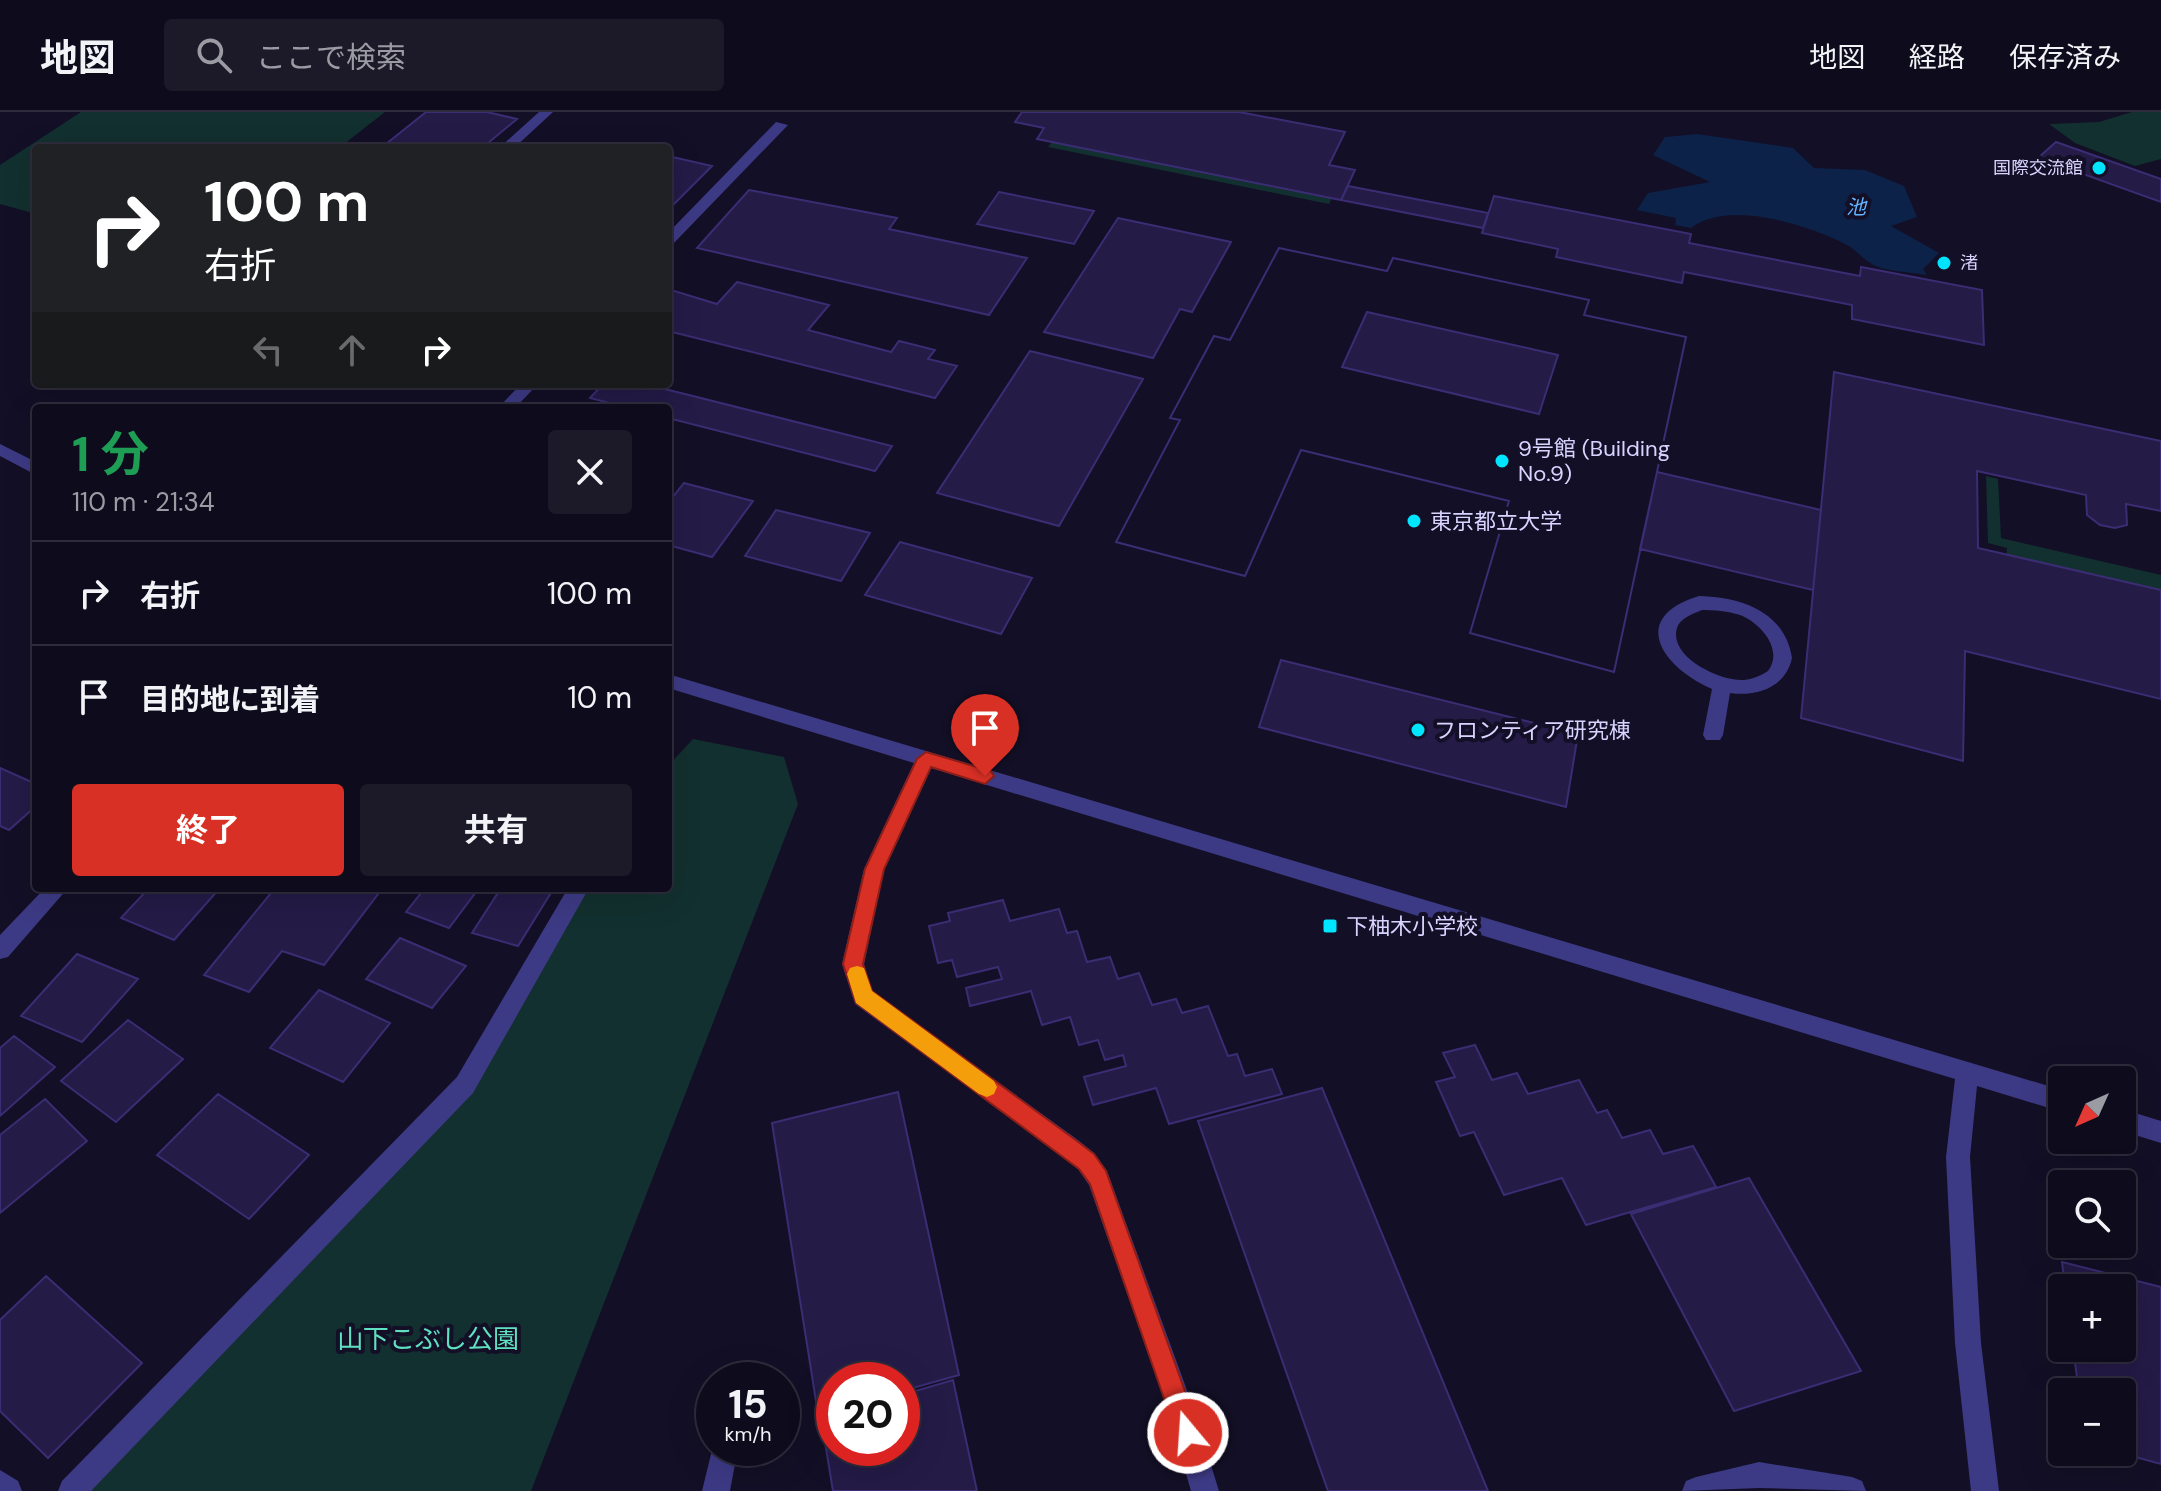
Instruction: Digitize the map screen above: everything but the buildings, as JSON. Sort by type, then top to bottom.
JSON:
[{"type":"street","points":[[511,144],[547,112]]},
{"type":"street","points":[[672,237],[781,125]]},
{"type":"street","points":[[510,404],[526,388]]},
{"type":"street","points":[[0,449],[32,467]]},
{"type":"street","points":[[1707,603],[1735,607],[1753,614],[1780,638],[1783,666],[1774,677],[1761,684],[1722,685],[1695,674],[1674,655],[1667,641],[1667,628],[1672,617],[1683,608],[1707,603]]},
{"type":"street","points":[[672,682],[2048,1096]]},
{"type":"street","points":[[1713,735],[1722,685]]},
{"type":"street","points":[[926,759],[874,869],[853,964],[863,997],[1070,1148],[1086,1161],[1099,1179],[1179,1404],[1205,1491]]},
{"type":"street","points":[[0,950],[54,892]]},
{"type":"street","points":[[72,1491],[465,1085],[577,892]]},
{"type":"street","points":[[1967,1070],[1958,1157],[1968,1343],[1985,1491]]},
{"type":"street","points":[[2136,1124],[2161,1132]]},
{"type":"street","points":[[716,1491],[721,1466]]},
{"type":"street","points":[[1696,1491],[1759,1475],[1852,1491]]},
{"type":"street","points":[[0,1483],[8,1491]]},
{"type":"green space","points":[[81,112],[385,112],[344,144],[32,144]]},
{"type":"green space","points":[[2132,112],[2161,112],[2161,159],[2135,166],[2075,143],[2049,124],[2099,122]]},
{"type":"green space","points":[[1057,135],[1334,193],[1329,204],[1048,147]]},
{"type":"green space","points":[[32,144],[32,213],[0,204],[0,165]]},
{"type":"green space","points":[[1986,476],[1998,479],[2001,538],[2161,575],[2161,600],[2006,564],[2007,548],[1988,543]]},
{"type":"green space","name":"山下こぶし公園","points":[[693,739],[784,757],[798,804],[531,1491],[72,1491],[465,1085],[577,892],[672,892],[672,762]]},
{"type":"water","name":"池","points":[[1697,134],[1793,148],[1814,168],[1865,170],[1904,186],[1917,217],[1891,226],[1939,253],[1923,269],[1927,275],[1878,267],[1831,237],[1769,218],[1726,216],[1691,228],[1675,225],[1676,218],[1637,210],[1648,193],[1710,182],[1653,155],[1665,137]]},
{"type":"slow traffic","points":[[857,974],[863,997],[987,1087]]},
{"type":"place","name":"国際交流館","points":[[2099,168]]},
{"type":"place","name":"渚","points":[[1944,263]]},
{"type":"place","name":"9号館 (Building No.9)","points":[[1502,461]]},
{"type":"place","name":"東京都立大学","points":[[1414,521]]},
{"type":"place","name":"フロンティア研究棟","points":[[1418,730]]},
{"type":"place","name":"下柚木小学校","points":[[1330,926]]},
{"type":"route","points":[[985,776],[926,759],[874,869],[853,964],[863,997],[1086,1161],[1099,1179],[1188,1433]]}]
